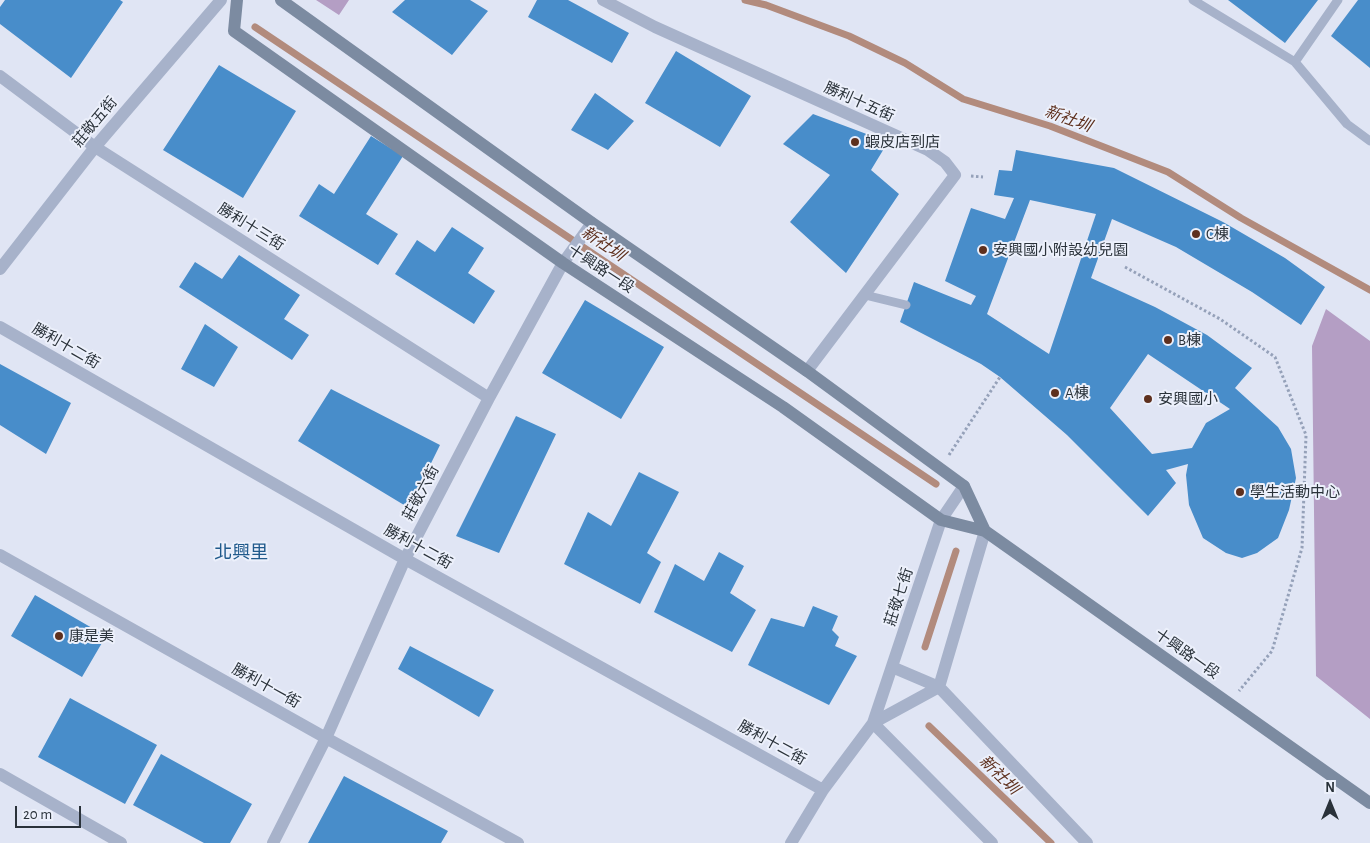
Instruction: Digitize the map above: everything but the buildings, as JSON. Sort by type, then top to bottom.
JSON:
[{"type":"street","name":"莊敬五街","points":[[0,269],[95,147],[221,0]]},
{"type":"street","name":"十興路一段","points":[[237,0],[234,31],[563,263],[783,407],[940,520],[985,531],[1370,803]]},
{"type":"street","name":"十興路一段","points":[[280,0],[592,223],[808,371],[941,468],[964,486],[985,531]]},
{"type":"street","name":"勝利十五街","points":[[603,0],[656,27],[928,150],[944,162],[956,175],[808,371]]},
{"type":"street","name":"勝利十三街","points":[[0,76],[95,147],[489,398]]},
{"type":"street","name":"莊敬六街","points":[[273,843],[326,738],[405,559],[489,398],[563,263],[592,223]]},
{"type":"street","name":"勝利十二街","points":[[0,326],[405,559],[823,790]]},
{"type":"street","name":"莊敬七街","points":[[792,843],[823,790],[874,723],[940,520],[964,486]]},
{"type":"street","points":[[938,687],[985,531]]},
{"type":"street","name":"勝利十一街","points":[[0,555],[326,738],[518,843]]},
{"type":"street","points":[[892,667],[938,687],[1087,843]]},
{"type":"street","name":"莊敬七街","points":[[874,723],[938,687]]},
{"type":"street","points":[[874,723],[992,843]]},
{"type":"street","points":[[0,774],[121,843]]},
{"type":"lane","points":[[1193,0],[1295,62],[1347,124],[1370,142]]},
{"type":"lane","points":[[1295,62],[1338,0]]},
{"type":"lane","points":[[864,295],[906,305]]},
{"type":"path","points":[[1125,267],[1220,319],[1275,357],[1306,435],[1302,548],[1278,632],[1272,651],[1229,703]]},
{"type":"path","points":[[941,468],[1000,377]]},
{"type":"shaded area","points":[[316,0],[349,0],[339,15]]},
{"type":"shaded area","points":[[1326,309],[1370,341],[1370,719],[1316,676],[1312,346]]},
{"type":"waterway","name":"新社圳","points":[[745,0],[766,5],[849,36],[905,63],[963,99],[1050,126],[1168,172],[1241,218],[1370,290]]},
{"type":"waterway","name":"新社圳","points":[[255,27],[936,484]]},
{"type":"waterway","name":"新社圳","points":[[925,647],[956,551]]},
{"type":"waterway","name":"新社圳","points":[[929,726],[1051,843]]},
{"type":"place","name":"蝦皮店到店","points":[[855,142]]},
{"type":"place","name":"C棟","points":[[1196,234]]},
{"type":"place","name":"安興國小附設幼兒園","points":[[983,250]]},
{"type":"place","name":"B棟","points":[[1168,340]]},
{"type":"place","name":"A棟","points":[[1055,393]]},
{"type":"place","name":"安興國小","points":[[1148,399]]},
{"type":"place","name":"學生活動中心","points":[[1240,492]]},
{"type":"place","name":"康是美","points":[[59,636]]},
{"type":"district","name":"北興里","points":[[241,553]]}]
